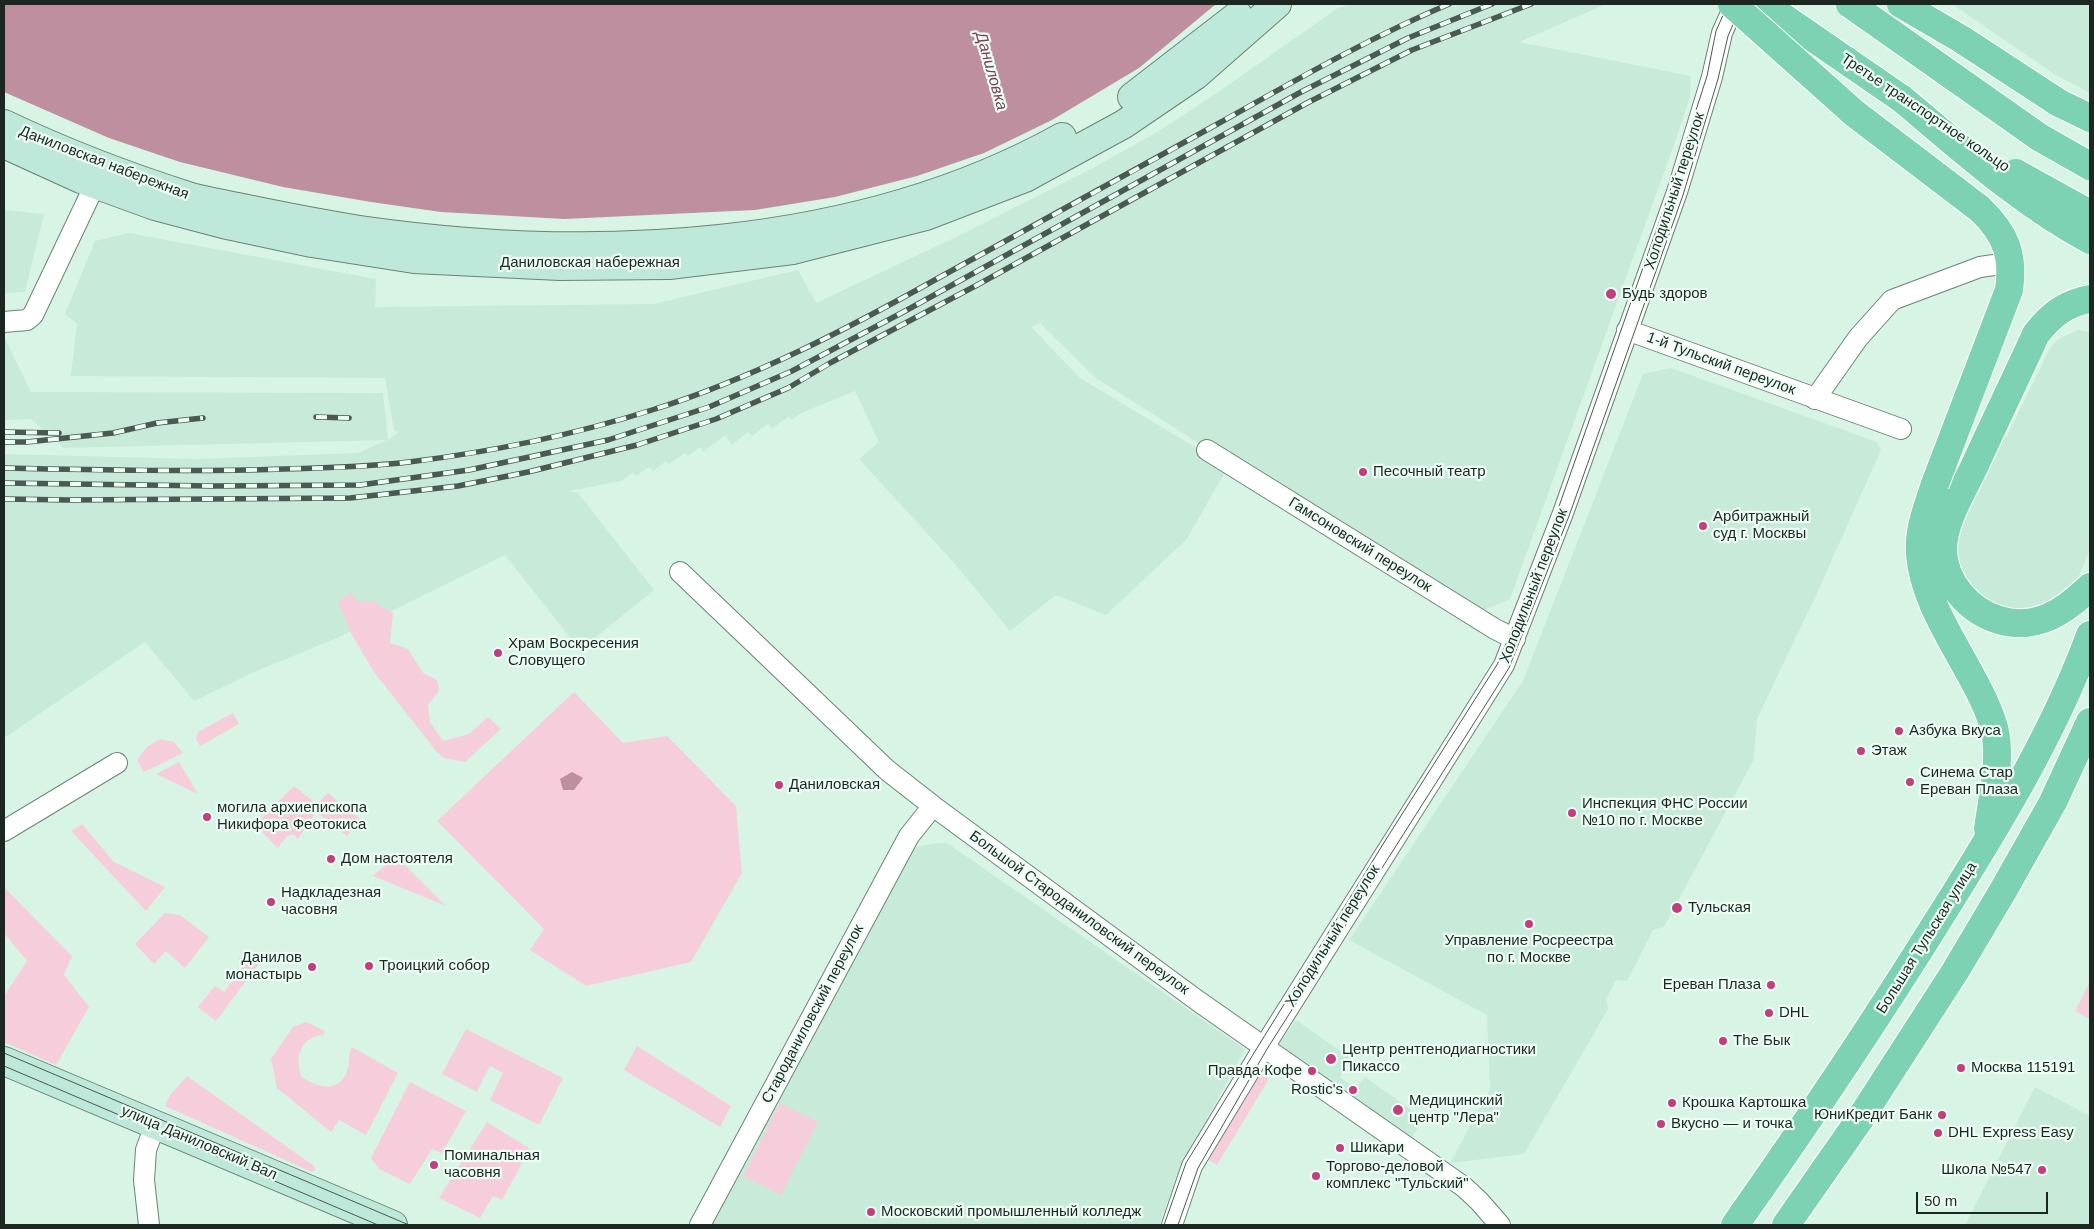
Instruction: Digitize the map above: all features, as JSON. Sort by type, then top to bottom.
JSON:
[{"type":"main road","name":"Даниловская набережная","points":[[4,144],[100,175],[308,222],[422,238],[558,247],[664,245],[795,228],[860,215],[966,181],[1048,145],[1140,92],[1251,4]]},
{"type":"main road","name":"Даниловская набережная","points":[[4,124],[39,140],[155,206],[223,224],[312,243],[414,259],[560,266],[669,265],[793,250],[926,216],[1024,178],[1124,124],[1196,75],[1277,4]]},
{"type":"main road","points":[[1734,4],[1854,113],[1996,224],[2010,258],[2011,276],[2007,297],[1922,521],[1920,547],[1921,563],[1926,585],[1994,725],[1996,769],[1986,843]]},
{"type":"main road","name":"Третье транспортное кольцо","points":[[1764,4],[1902,99],[2016,173],[2090,214]]},
{"type":"main road","points":[[1850,4],[2039,137],[2090,166]]},
{"type":"main road","points":[[1901,4],[1961,39],[2059,103],[2090,118]]},
{"type":"main road","points":[[1902,99],[1991,173],[2072,230],[2090,240]]},
{"type":"main road","points":[[2090,299],[2064,307],[2048,320],[2036,334],[1952,514],[1943,550],[1946,569],[1955,587],[1966,601],[1981,613],[1992,618],[2018,624],[2034,623],[2058,614],[2090,587]]},
{"type":"main road","name":"Большая Тульская улица","points":[[1735,1225],[1800,1134],[1885,1006],[1986,843],[2027,770],[2075,674],[2090,634]]},
{"type":"main road","points":[[1786,1225],[1860,1119],[1956,970],[2004,890],[2053,802],[2090,722]]},
{"type":"main road","name":"улица Даниловский Вал","points":[[4,1061],[393,1225]]},
{"type":"street","name":"Холодильный переулок","points":[[1172,1225],[1192,1166],[1264,1047],[1504,666],[1563,514],[1677,192],[1712,77],[1722,33],[1734,4]]},
{"type":"street","points":[[4,322],[27,320],[33,315],[100,175]]},
{"type":"street","name":"1-й Тульский переулок","points":[[1815,398],[1858,338],[1892,300],[1980,267],[2001,264]]},
{"type":"street","name":"1-й Тульский переулок","points":[[1627,330],[1901,429]]},
{"type":"street","name":"Гамсоновский переулок","points":[[1207,450],[1487,624],[1515,639]]},
{"type":"street","name":"Большой Староданиловский переулок","points":[[680,572],[887,770],[1198,1001],[1464,1187],[1500,1225]]},
{"type":"street","points":[[4,831],[117,763]]},
{"type":"street","name":"Староданиловский переулок","points":[[700,1225],[909,836],[933,806]]},
{"type":"street","points":[[148,1225],[144,1180],[146,1150],[155,1125]]},
{"type":"shaded area","points":[[1351,4],[1606,4],[1519,42],[1691,76],[1690,97],[1676,139],[1510,599],[1478,613],[1230,463],[1096,378],[1040,323],[1046,319],[1031,327],[1080,378],[1228,467],[1186,540],[1106,615],[1056,595],[1010,631],[955,564],[859,459],[879,442],[855,391],[801,413],[792,420],[789,416],[772,429],[768,424],[752,436],[748,432],[732,445],[725,435],[703,452],[700,447],[688,456],[685,453],[669,464],[666,461],[653,471],[649,467],[636,476],[633,472],[621,481],[570,491],[578,493],[654,590],[580,650],[505,555],[339,637],[252,673],[194,701],[145,642],[4,738],[4,454],[197,459],[358,453],[387,440],[64,448],[31,419],[4,420],[4,336],[31,392],[383,393],[388,440],[398,433],[394,430],[385,378],[71,376],[77,324],[65,314],[95,241],[129,233],[376,279],[375,307],[653,304],[798,270],[816,303],[956,237],[1097,166],[1157,132],[1211,97],[1338,8]]},
{"type":"shaded area","points":[[1952,4],[2090,4],[2090,93],[2054,74]]},
{"type":"shaded area","points":[[4,210],[44,214],[25,292],[4,293]]},
{"type":"shaded area","points":[[2078,330],[2090,332],[2090,549],[2076,583],[2039,611],[1998,609],[1965,582],[1956,554],[1956,539],[1960,523],[1996,446],[2007,436],[2051,346],[2060,338]]},
{"type":"shaded area","points":[[1671,368],[1877,442],[1881,450],[1818,591],[1757,719],[1754,759],[1664,927],[1653,930],[1627,981],[1616,980],[1606,999],[1608,1009],[1524,1154],[1450,1163],[1490,1089],[1487,1015],[1349,940],[1523,681],[1643,374]]},
{"type":"shaded area","points":[[351,592],[358,602],[372,601],[393,613],[390,643],[408,649],[423,673],[437,680],[439,691],[428,705],[430,722],[443,741],[469,734],[488,717],[501,729],[465,762],[444,758],[436,751],[374,672],[352,635],[338,602]]},
{"type":"shaded area","points":[[574,692],[623,743],[667,736],[736,806],[742,873],[691,962],[586,986],[530,950],[544,929],[437,821]]},
{"type":"shaded area","points":[[233,713],[239,724],[200,746],[196,739],[198,732]]},
{"type":"shaded area","points":[[160,739],[174,742],[183,753],[144,772],[137,760],[147,747]]},
{"type":"shaded area","points":[[179,762],[198,794],[156,774]]},
{"type":"shaded area","points":[[294,786],[317,804],[328,793],[361,820],[347,836],[316,812],[298,839],[293,834],[286,837],[278,848],[263,833],[261,819]]},
{"type":"shaded area","points":[[82,824],[114,862],[165,887],[146,911],[71,831]]},
{"type":"shaded area","points":[[947,843],[1245,1049],[1182,1164],[1159,1225],[710,1225],[911,852],[917,847]]},
{"type":"shaded area","points":[[396,856],[446,906],[373,876]]},
{"type":"shaded area","points":[[4,887],[72,956],[64,975],[89,1007],[56,1065],[4,1042],[4,996],[27,961],[4,933]]},
{"type":"shaded area","points":[[165,913],[180,915],[209,937],[185,968],[166,951],[154,964],[135,944]]},
{"type":"shaded area","points":[[251,953],[258,953],[264,957],[216,1021],[198,1007],[215,986],[224,992],[244,965],[238,959]]},
{"type":"shaded area","points":[[2090,981],[2090,1019],[2075,1011]]},
{"type":"shaded area","points":[[1296,1020],[1352,1059],[1340,1077],[1356,1089],[1365,1077],[1424,1119],[1406,1145],[1274,1051]]},
{"type":"shaded area","points":[[306,1022],[325,1031],[323,1035],[315,1037],[304,1044],[299,1056],[301,1076],[315,1084],[329,1087],[341,1082],[348,1067],[352,1047],[398,1073],[366,1135],[339,1120],[331,1132],[277,1088],[271,1059],[293,1027]]},
{"type":"shaded area","points":[[466,1029],[563,1078],[539,1125],[490,1100],[503,1073],[490,1066],[477,1092],[442,1074]]},
{"type":"shaded area","points":[[637,1046],[731,1106],[720,1127],[624,1070]]},
{"type":"shaded area","points":[[1258,1071],[1269,1079],[1217,1165],[1209,1160]]},
{"type":"shaded area","points":[[187,1076],[314,1166],[315,1170],[312,1172],[165,1106],[170,1095]]},
{"type":"shaded area","points":[[410,1082],[466,1111],[442,1153],[432,1149],[410,1184],[379,1169],[371,1158]]},
{"type":"shaded area","name":"Школа №547","points":[[2035,1087],[2090,1116],[2090,1225],[1965,1225]]},
{"type":"shaded area","points":[[780,1103],[818,1122],[781,1195],[743,1176]]},
{"type":"shaded area","points":[[487,1122],[530,1149],[502,1200],[493,1196],[480,1218],[439,1198]]},
{"type":"water","name":"Даниловка","points":[[4,4],[1216,4],[1139,68],[1052,120],[984,153],[917,176],[835,197],[755,210],[564,219],[441,212],[283,187],[180,162],[109,138],[4,92]]},
{"type":"water","points":[[572,772],[583,778],[574,790],[563,790],[560,779]]},
{"type":"tram line","points":[[1164,1225],[1186,1163],[1385,841],[1498,663],[1557,512],[1670,191],[1707,76],[1716,31],[1728,4]]},
{"type":"tram line","points":[[1178,1225],[1198,1168],[1267,1049],[1509,668],[1569,516],[1683,195],[1718,79],[1728,36],[1742,4]]},
{"type":"tram line","points":[[4,1053],[409,1225]]},
{"type":"tram line","points":[[4,1066],[378,1225]]},
{"type":"railway","points":[[4,468],[214,470],[331,468],[393,464],[532,442],[652,410],[727,383],[836,333],[1334,60],[1391,30],[1449,4]]},
{"type":"railway","points":[[4,483],[213,486],[360,485],[469,470],[608,440],[709,407],[792,371],[907,310],[1301,92],[1408,38],[1492,4]]},
{"type":"railway","points":[[4,499],[350,498],[458,486],[528,472],[637,445],[716,419],[788,388],[830,363],[979,284],[1307,103],[1412,50],[1531,4]]},
{"type":"railway","points":[[316,417],[349,418]]},
{"type":"railway","points":[[4,442],[27,442],[113,433],[157,423],[203,418]]},
{"type":"railway","points":[[4,432],[59,433]]},
{"type":"place","name":"Будь здоров","points":[[1611,294]]},
{"type":"place","name":"Песочный театр","points":[[1363,472]]},
{"type":"place","name":"Арбитражный суд г. Москвы","points":[[1703,526]]},
{"type":"place","name":"Храм Воскресения Словущего","points":[[498,653]]},
{"type":"place","name":"Азбука Вкуса","points":[[1899,731]]},
{"type":"place","name":"Этаж","points":[[1861,751]]},
{"type":"place","name":"Синема Стар Ереван Плаза","points":[[1910,782]]},
{"type":"place","name":"Даниловская","points":[[779,785]]},
{"type":"place","name":"Инспекция ФНС России №10 по г. Москве","points":[[1572,813]]},
{"type":"place","name":"могила архиепископа Никифора Феотокиса","points":[[207,817]]},
{"type":"place","name":"Дом настоятеля","points":[[331,859]]},
{"type":"place","name":"Надкладезная часовня","points":[[271,902]]},
{"type":"place","name":"Тульская","points":[[1677,908]]},
{"type":"place","name":"Управление Росреестра по г. Москве","points":[[1529,924]]},
{"type":"place","name":"Троицкий собор","points":[[369,966]]},
{"type":"place","name":"Данилов монастырь","points":[[312,967]]},
{"type":"place","name":"Ереван Плаза","points":[[1771,985]]},
{"type":"place","name":"DHL","points":[[1769,1013]]},
{"type":"place","name":"The Бык","points":[[1723,1041]]},
{"type":"place","name":"Центр рентгенодиагностики Пикассо","points":[[1331,1059]]},
{"type":"place","name":"Москва 115191","points":[[1961,1068]]},
{"type":"place","name":"Правда Кофе","points":[[1312,1071]]},
{"type":"place","name":"Rostic's","points":[[1353,1090]]},
{"type":"place","name":"Крошка Картошка","points":[[1672,1103]]},
{"type":"place","name":"Медицинский центр \"Лера\"","points":[[1398,1110]]},
{"type":"place","name":"ЮниКредит Банк","points":[[1942,1115]]},
{"type":"place","name":"Вкусно — и точка","points":[[1661,1124]]},
{"type":"place","name":"DHL Express Easy","points":[[1938,1133]]},
{"type":"place","name":"Шикари","points":[[1340,1148]]},
{"type":"place","name":"Поминальная часовня","points":[[434,1165]]},
{"type":"place","name":"Школа №547","points":[[2042,1170]]},
{"type":"place","name":"Торгово-деловой комплекс \"Тульский\"","points":[[1316,1176]]},
{"type":"place","name":"Московский промышленный колледж","points":[[871,1212]]}]
